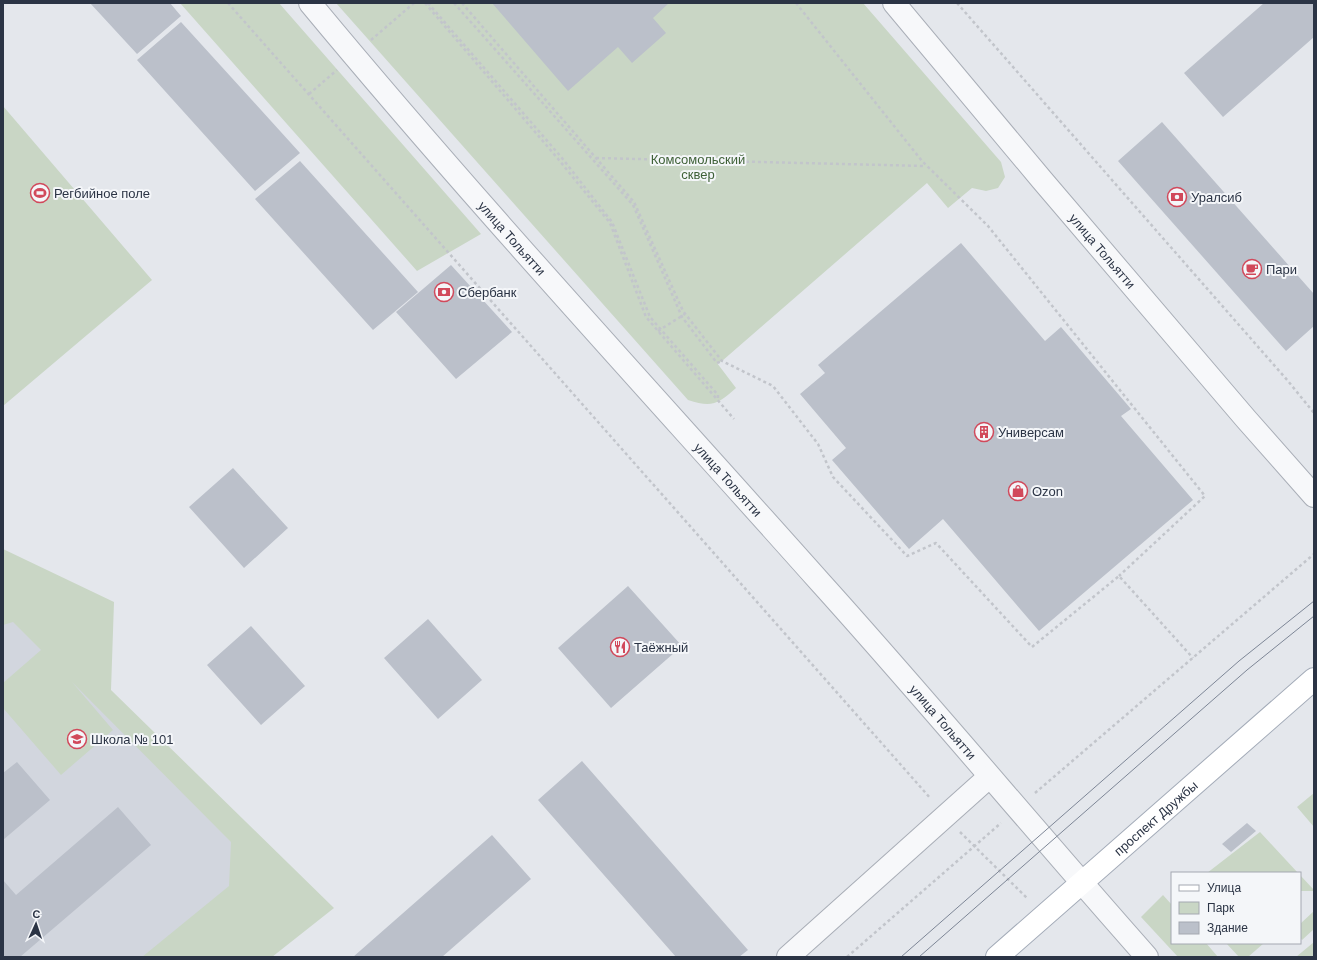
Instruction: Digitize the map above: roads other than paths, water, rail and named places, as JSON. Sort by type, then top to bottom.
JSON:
[{"type":"main road","name":"проспект Дружбы","points":[[997,957],[1314,679]]},
{"type":"street","name":"улица Тольятти","points":[[310,3],[382,89],[528,257],[701,447],[1147,957]]},
{"type":"street","name":"улица Тольятти","points":[[894,3],[1057,198],[1246,419],[1314,496]]},
{"type":"street","points":[[788,957],[990,776]]},
{"type":"tram line","points":[[901,957],[1239,661],[1314,601]]},
{"type":"tram line","points":[[919,957],[1247,670],[1314,616]]},
{"type":"place","name":"Регбийное поле","points":[[40,193]]},
{"type":"place","name":"Уралсиб","points":[[1177,197]]},
{"type":"place","name":"Пари","points":[[1252,269]]},
{"type":"place","name":"Сбербанк","points":[[444,292]]},
{"type":"place","name":"Универсам","points":[[984,432]]},
{"type":"place","name":"Ozon","points":[[1018,491]]},
{"type":"place","name":"Таёжный","points":[[620,647]]},
{"type":"place","name":"Школа № 101","points":[[77,739]]},
{"type":"park label","name":"Комсомольский сквер","points":[[698,166]]}]
